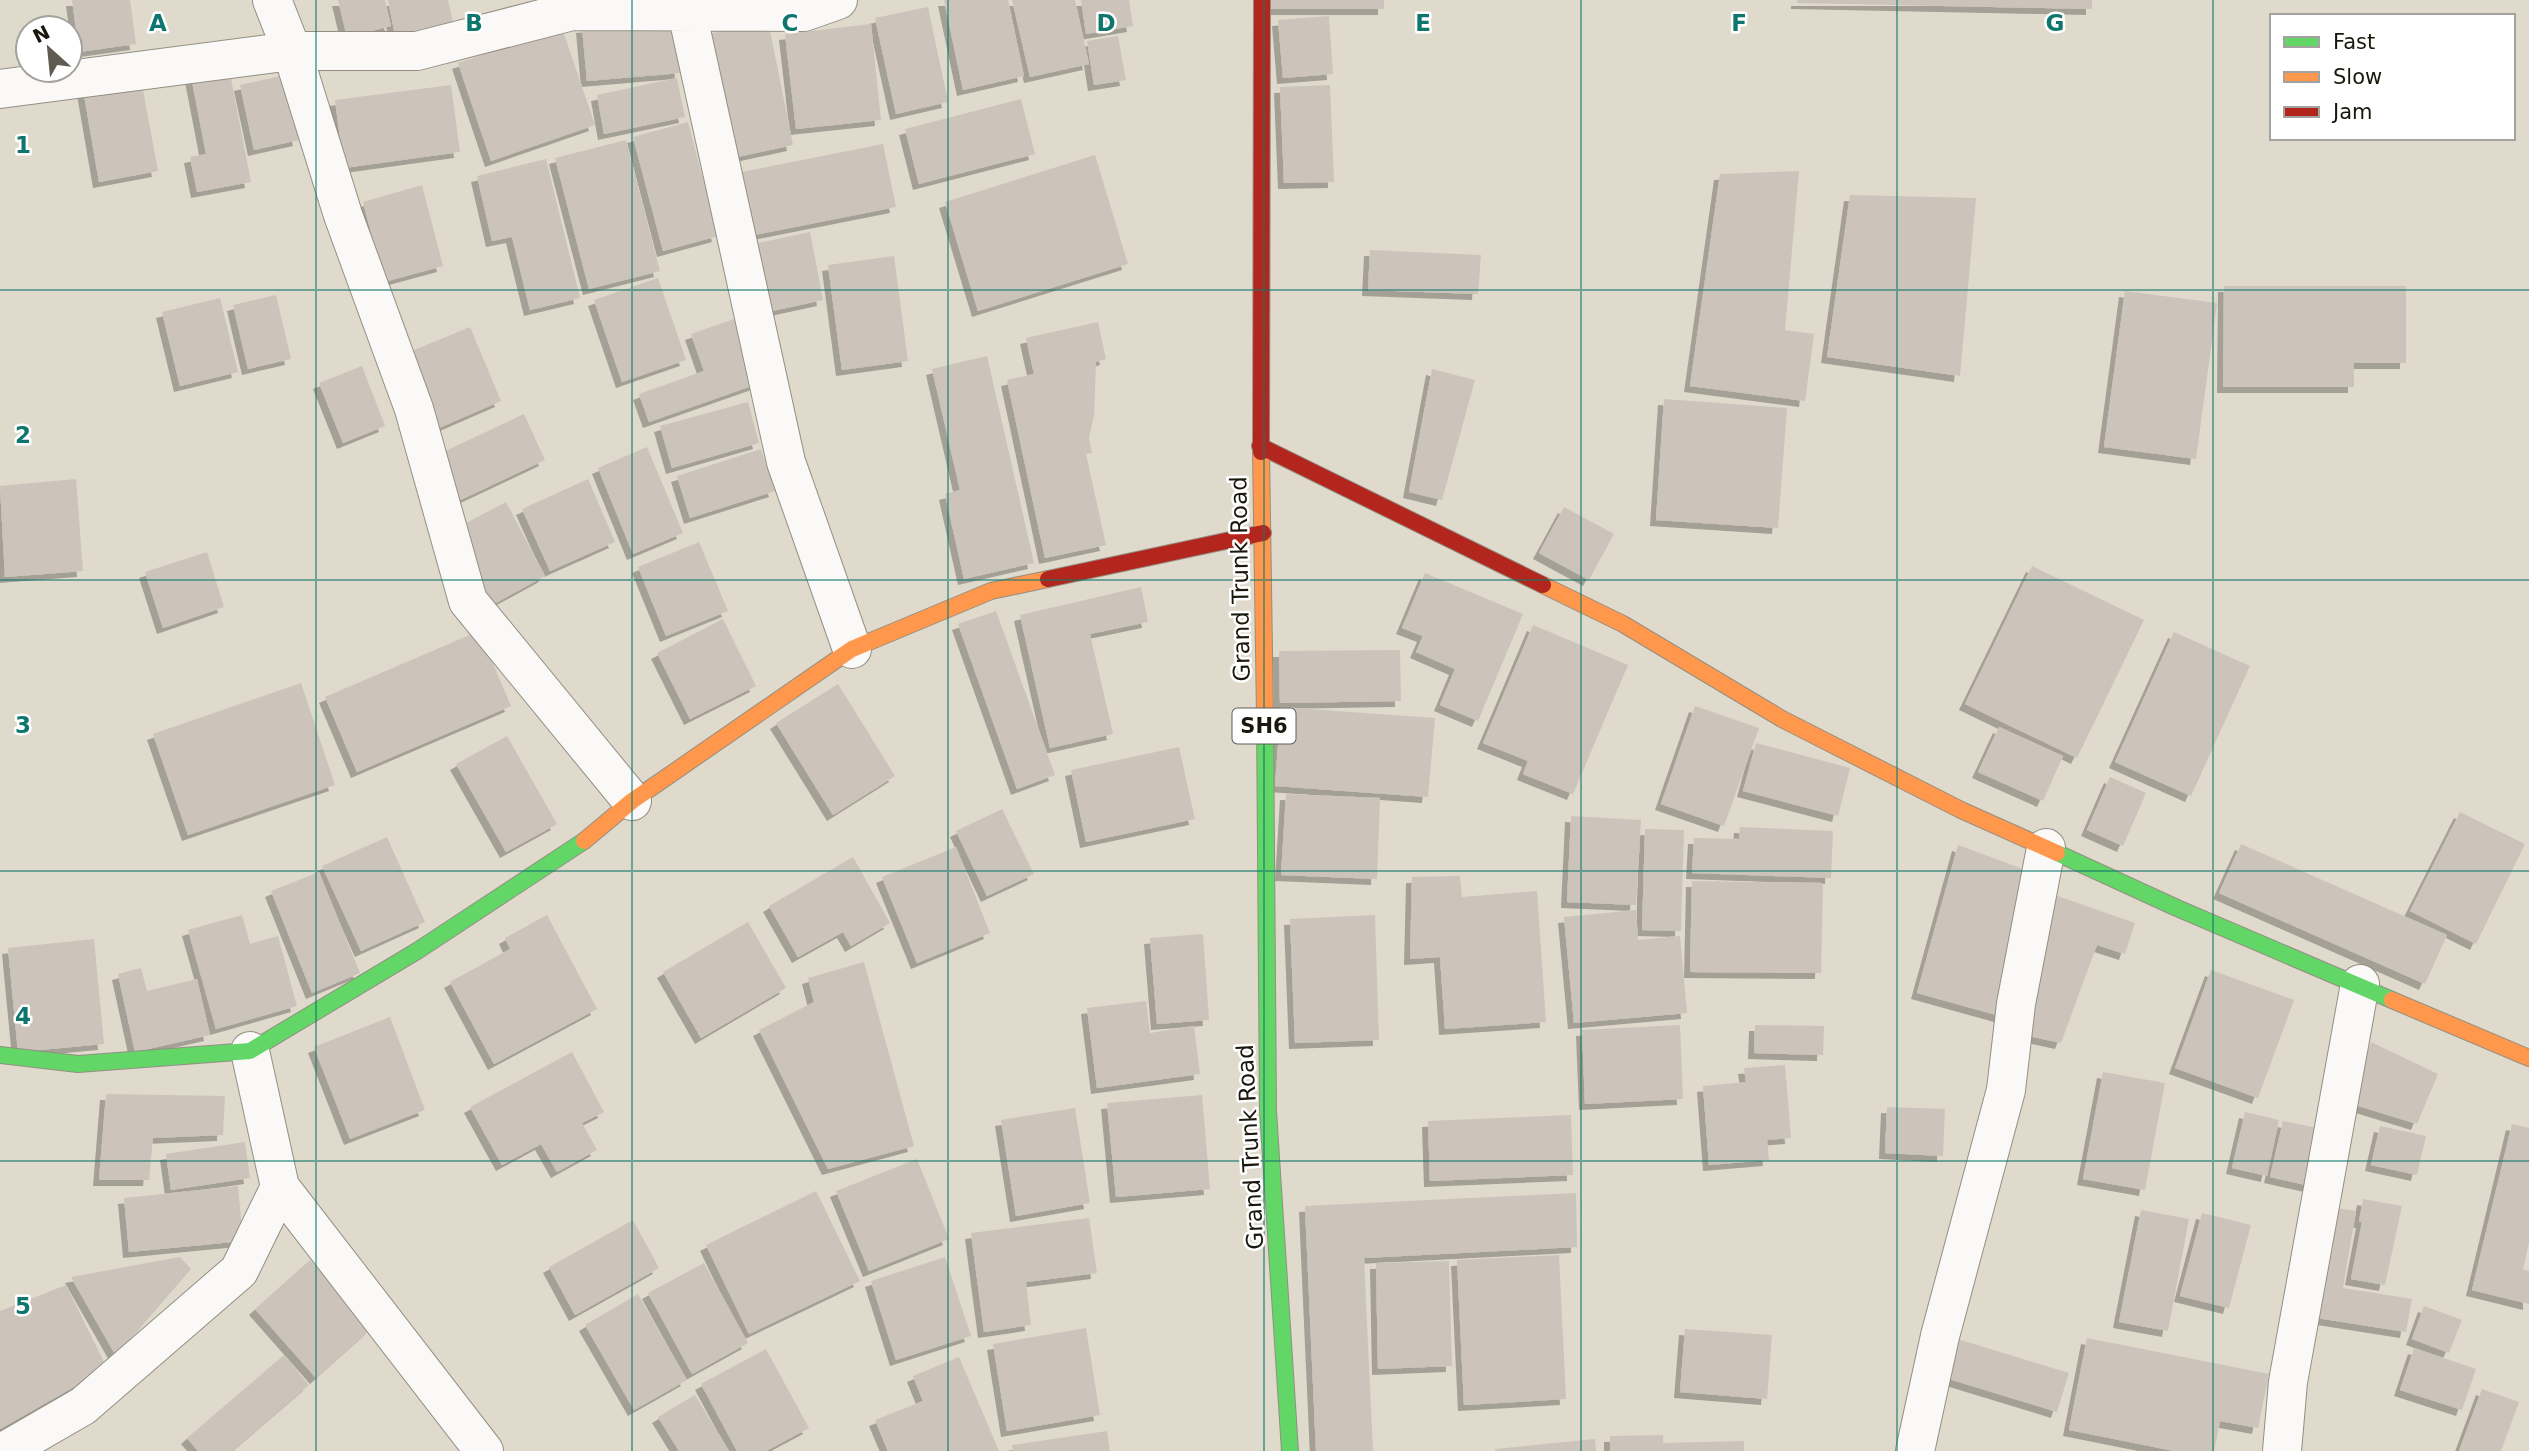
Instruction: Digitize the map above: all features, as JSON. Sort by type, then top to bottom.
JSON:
[{"type":"street","points":[[272,0],[292,51],[343,215],[414,409],[468,601],[632,802]]},
{"type":"street","points":[[0,89],[292,51],[417,51],[572,11],[611,6],[687,12],[803,12],[838,0]]},
{"type":"street","name":"Grand Trunk Road","points":[[1262,0],[1265,115],[1260,446],[1268,1111],[1287,1450]]},
{"type":"street","points":[[687,12],[786,462],[852,649]]},
{"type":"street","points":[[1260,446],[1623,624],[1782,719],[1961,810],[2177,908],[2529,1058]]},
{"type":"street","points":[[0,1055],[78,1064],[250,1051],[417,951],[585,840],[632,802],[852,649],[991,591],[1263,533]]},
{"type":"street","points":[[1915,1451],[1940,1336],[2006,1090],[2015,1004],[2046,848]]},
{"type":"street","points":[[2282,1451],[2288,1382],[2360,985]]},
{"type":"street","points":[[250,1051],[280,1187],[484,1451]]},
{"type":"street","points":[[5,1451],[83,1406],[239,1271],[280,1187]]},
{"type":"building","points":[[72,0],[130,0],[136,44],[84,51],[84,14],[74,14]]},
{"type":"building","points":[[338,0],[385,0],[391,26],[347,37]]},
{"type":"building","points":[[388,0],[448,0],[454,28],[396,40]]},
{"type":"building","points":[[944,0],[1008,0],[1024,76],[963,90]]},
{"type":"building","points":[[1012,0],[1075,0],[1089,64],[1030,77]]},
{"type":"building","points":[[1081,0],[1129,0],[1133,26],[1086,34]]},
{"type":"building","points":[[1271,0],[1384,0],[1384,9],[1271,9]]},
{"type":"building","points":[[1797,0],[2092,0],[2092,9],[1797,3]]},
{"type":"building","points":[[928,7],[948,102],[896,114],[875,18]]},
{"type":"building","points":[[1329,16],[1333,74],[1283,78],[1278,20]]},
{"type":"building","points":[[676,19],[681,73],[587,81],[582,27]]},
{"type":"building","points":[[768,21],[793,145],[728,159],[703,35]]},
{"type":"building","points":[[871,24],[881,120],[796,129],[785,34]]},
{"type":"building","points":[[562,28],[595,125],[491,161],[458,63]]},
{"type":"building","points":[[1118,36],[1126,80],[1094,85],[1087,41]]},
{"type":"building","points":[[229,68],[251,182],[197,192],[190,157],[206,154],[191,76]]},
{"type":"building","points":[[285,75],[299,140],[254,150],[240,85]]},
{"type":"building","points":[[677,78],[685,117],[604,134],[597,95]]},
{"type":"building","points":[[141,79],[158,171],[99,182],[83,89]]},
{"type":"building","points":[[451,85],[460,152],[344,168],[335,100]]},
{"type":"building","points":[[1330,85],[1334,182],[1284,183],[1280,87]]},
{"type":"building","points":[[1021,99],[1035,154],[919,184],[905,129]]},
{"type":"building","points":[[688,122],[718,236],[663,251],[633,137]]},
{"type":"building","points":[[626,140],[660,271],[589,289],[555,158]]},
{"type":"building","points":[[883,144],[896,207],[749,236],[737,173]]},
{"type":"building","points":[[1095,155],[1128,264],[978,311],[945,202]]},
{"type":"building","points":[[546,159],[580,298],[530,310],[512,237],[492,241],[477,176]]},
{"type":"building","points":[[1799,171],[1785,330],[1814,334],[1805,401],[1690,386],[1720,174]]},
{"type":"building","points":[[422,185],[443,266],[384,282],[363,202]]},
{"type":"building","points":[[1850,195],[1976,198],[1960,376],[1827,357]]},
{"type":"building","points":[[810,232],[823,300],[763,313],[749,245]]},
{"type":"building","points":[[1370,250],[1481,255],[1478,294],[1368,290]]},
{"type":"building","points":[[894,256],[908,361],[842,370],[828,265]]},
{"type":"building","points":[[658,278],[686,360],[622,382],[594,300]]},
{"type":"building","points":[[2224,286],[2406,286],[2406,363],[2354,363],[2354,387],[2223,387]]},
{"type":"building","points":[[2125,291],[2217,303],[2196,459],[2104,447]]},
{"type":"building","points":[[276,295],[291,359],[248,369],[233,305]]},
{"type":"building","points":[[220,298],[238,372],[180,386],[162,312]]},
{"type":"building","points":[[737,318],[760,383],[649,422],[639,394],[704,371],[691,334]]},
{"type":"building","points":[[1098,322],[1106,359],[1096,362],[1094,416],[1089,437],[1092,453],[1086,454],[1106,545],[1045,558],[1007,380],[1034,374],[1026,338]]},
{"type":"building","points":[[470,327],[501,401],[439,428],[407,353]]},
{"type":"building","points":[[987,356],[1034,563],[964,579],[945,494],[960,490],[932,369]]},
{"type":"building","points":[[362,366],[385,426],[343,443],[319,383]]},
{"type":"building","points":[[1432,369],[1475,380],[1442,500],[1409,492]]},
{"type":"building","points":[[1664,399],[1787,408],[1778,528],[1656,520]]},
{"type":"building","points":[[748,402],[759,443],[672,468],[660,426]]},
{"type":"building","points":[[524,414],[545,460],[456,502],[435,456]]},
{"type":"building","points":[[647,447],[683,533],[633,554],[598,468]]},
{"type":"building","points":[[761,449],[775,491],[690,518],[677,476]]},
{"type":"building","points":[[76,479],[83,571],[5,577],[0,486]]},
{"type":"building","points":[[588,479],[615,542],[550,571],[522,509]]},
{"type":"building","points":[[506,502],[545,576],[490,606],[451,531]]},
{"type":"building","points":[[1564,507],[1614,534],[1589,580],[1539,553]]},
{"type":"building","points":[[699,542],[728,611],[666,636],[638,567]]},
{"type":"building","points":[[207,552],[224,607],[163,628],[145,572]]},
{"type":"building","points":[[2032,566],[2144,620],[2077,758],[1965,704]]},
{"type":"building","points":[[1425,573],[1523,614],[1478,721],[1440,705],[1455,669],[1416,652],[1423,636],[1402,628]]},
{"type":"building","points":[[1141,587],[1148,622],[1090,634],[1113,734],[1050,748],[1020,615]]},
{"type":"building","points":[[996,611],[1055,775],[1017,789],[958,624]]},
{"type":"building","points":[[723,619],[756,686],[690,719],[657,653]]},
{"type":"building","points":[[1533,625],[1628,665],[1573,794],[1523,774],[1528,761],[1483,743]]},
{"type":"building","points":[[479,631],[511,706],[357,772],[325,697]]},
{"type":"building","points":[[2174,632],[2250,666],[2191,796],[2115,762]]},
{"type":"building","points":[[1400,650],[1401,701],[1280,703],[1279,651]]},
{"type":"building","points":[[301,683],[335,785],[188,835],[153,734]]},
{"type":"building","points":[[838,684],[895,776],[833,815],[776,723]]},
{"type":"building","points":[[1695,706],[1759,728],[1724,826],[1661,804]]},
{"type":"building","points":[[1281,707],[1435,718],[1428,797],[1275,786]]},
{"type":"building","points":[[1999,727],[2063,756],[2043,801],[1978,772]]},
{"type":"building","points":[[507,736],[557,824],[506,852],[456,764]]},
{"type":"building","points":[[1756,743],[1850,768],[1838,816],[1743,791]]},
{"type":"building","points":[[1179,747],[1195,819],[1086,842],[1071,770]]},
{"type":"building","points":[[2110,777],[2146,793],[2123,846],[2087,830]]},
{"type":"building","points":[[1286,794],[1380,798],[1377,879],[1281,875]]},
{"type":"building","points":[[1002,809],[1034,874],[987,896],[956,831]]},
{"type":"building","points":[[2460,812],[2525,844],[2476,944],[2410,911]]},
{"type":"building","points":[[1571,816],[1641,820],[1636,905],[1567,902]]},
{"type":"building","points":[[1740,827],[1833,831],[1831,878],[1692,873],[1694,838],[1739,839]]},
{"type":"building","points":[[1645,829],[1684,830],[1681,931],[1642,930]]},
{"type":"building","points":[[387,837],[425,922],[361,951],[322,866]]},
{"type":"building","points":[[2241,844],[2447,935],[2425,984],[2219,893]]},
{"type":"building","points":[[1958,845],[2031,872],[2000,1016],[1917,993]]},
{"type":"building","points":[[956,847],[990,933],[917,963],[882,877]]},
{"type":"building","points":[[853,857],[890,923],[851,946],[843,932],[798,957],[769,906]]},
{"type":"building","points":[[319,872],[360,973],[312,993],[271,891]]},
{"type":"building","points":[[1460,876],[1462,897],[1537,891],[1546,1022],[1445,1029],[1440,957],[1410,959],[1412,877]]},
{"type":"building","points":[[1692,881],[1823,883],[1821,973],[1690,972]]},
{"type":"building","points":[[2046,892],[2135,923],[2125,954],[2097,945],[2061,1043],[2014,1033]]},
{"type":"building","points":[[1636,910],[1638,940],[1680,936],[1687,1013],[1574,1023],[1564,917]]},
{"type":"building","points":[[242,915],[250,944],[278,936],[297,1006],[216,1029],[188,930]]},
{"type":"building","points":[[547,915],[597,1009],[494,1064],[450,982],[510,949],[505,938]]},
{"type":"building","points":[[1375,915],[1379,1040],[1295,1043],[1290,919]]},
{"type":"building","points":[[748,922],[786,988],[701,1038],[663,972]]},
{"type":"building","points":[[1203,934],[1209,1020],[1157,1024],[1150,938]]},
{"type":"building","points":[[94,939],[104,1044],[18,1052],[8,948]]},
{"type":"building","points":[[864,962],[914,1146],[828,1169],[759,1030],[814,1002],[808,978]]},
{"type":"building","points":[[141,968],[147,991],[197,979],[210,1035],[135,1052],[118,974]]},
{"type":"building","points":[[2211,970],[2294,1000],[2258,1098],[2175,1068]]},
{"type":"building","points":[[1146,1001],[1150,1033],[1194,1026],[1200,1074],[1097,1088],[1087,1008]]},
{"type":"building","points":[[390,1017],[425,1110],[350,1139],[314,1047]]},
{"type":"building","points":[[1680,1025],[1683,1099],[1585,1104],[1582,1030]]},
{"type":"building","points":[[1755,1025],[1824,1026],[1823,1055],[1754,1053]]},
{"type":"building","points":[[2371,1042],[2438,1074],[2417,1124],[2352,1104]]},
{"type":"building","points":[[572,1052],[604,1112],[582,1123],[597,1150],[557,1172],[541,1144],[502,1165],[470,1107]]},
{"type":"building","points":[[1785,1065],[1791,1138],[1767,1140],[1769,1160],[1709,1165],[1703,1086],[1746,1082],[1744,1068]]},
{"type":"building","points":[[2103,1072],[2165,1083],[2145,1190],[2083,1179]]},
{"type":"building","points":[[106,1094],[225,1096],[223,1135],[153,1138],[149,1180],[99,1180]]},
{"type":"building","points":[[1202,1095],[1210,1189],[1116,1197],[1107,1103]]},
{"type":"building","points":[[1887,1107],[1945,1109],[1943,1156],[1885,1153]]},
{"type":"building","points":[[1075,1108],[1090,1203],[1016,1216],[1001,1120]]},
{"type":"building","points":[[2245,1112],[2279,1120],[2267,1176],[2232,1168]]},
{"type":"building","points":[[1571,1115],[1573,1175],[1430,1181],[1428,1121]]},
{"type":"building","points":[[2283,1121],[2322,1129],[2310,1186],[2270,1177]]},
{"type":"building","points":[[2512,1124],[2529,1128],[2529,1243],[2523,1269],[2529,1271],[2529,1304],[2472,1290]]},
{"type":"building","points":[[2380,1126],[2426,1136],[2417,1175],[2371,1165]]},
{"type":"building","points":[[245,1142],[250,1178],[171,1190],[166,1154]]},
{"type":"building","points":[[917,1159],[949,1239],[869,1271],[836,1191]]},
{"type":"building","points":[[238,1186],[243,1241],[129,1252],[124,1198]]},
{"type":"building","points":[[816,1191],[860,1281],[749,1334],[706,1245]]},
{"type":"building","points":[[1576,1193],[1577,1247],[1364,1258],[1373,1451],[1316,1451],[1305,1206]]},
{"type":"building","points":[[2363,1199],[2402,1206],[2385,1285],[2351,1279],[2362,1222],[2359,1222]]},
{"type":"building","points":[[2322,1206],[2356,1211],[2343,1288],[2412,1299],[2406,1332],[2304,1316]]},
{"type":"building","points":[[2141,1210],[2189,1219],[2168,1331],[2119,1322]]},
{"type":"building","points":[[2202,1213],[2251,1225],[2229,1308],[2180,1296]]},
{"type":"building","points":[[1089,1218],[1097,1273],[1026,1282],[1031,1325],[984,1332],[971,1233]]},
{"type":"building","points":[[633,1220],[659,1268],[575,1315],[549,1267]]},
{"type":"building","points":[[1559,1255],[1566,1399],[1464,1405],[1457,1260]]},
{"type":"building","points":[[180,1257],[191,1269],[116,1356],[71,1277]]},
{"type":"building","points":[[945,1257],[971,1336],[896,1360],[871,1281]]},
{"type":"building","points":[[310,1260],[371,1329],[316,1378],[255,1309]]},
{"type":"building","points":[[1449,1261],[1452,1366],[1378,1369],[1376,1263]]},
{"type":"building","points":[[704,1263],[748,1343],[692,1374],[648,1293]]},
{"type":"building","points":[[66,1285],[107,1368],[0,1429],[0,1311]]},
{"type":"building","points":[[638,1294],[687,1380],[634,1410],[585,1325]]},
{"type":"building","points":[[2424,1306],[2462,1320],[2449,1353],[2412,1339]]},
{"type":"building","points":[[1086,1328],[1100,1415],[1007,1431],[993,1344]]},
{"type":"building","points":[[1685,1329],[1772,1335],[1767,1399],[1680,1392]]},
{"type":"building","points":[[1951,1337],[2069,1373],[2057,1412],[1939,1376]]},
{"type":"building","points":[[2087,1338],[2269,1374],[2258,1428],[2220,1421],[2214,1451],[2174,1451],[2069,1430]]},
{"type":"building","points":[[2414,1348],[2476,1369],[2462,1410],[2400,1390]]},
{"type":"building","points":[[766,1349],[809,1428],[766,1451],[737,1451],[701,1384]]},
{"type":"building","points":[[284,1355],[309,1385],[232,1451],[198,1451],[187,1438]]},
{"type":"building","points":[[959,1357],[999,1451],[888,1451],[875,1420],[923,1401],[913,1376]]},
{"type":"building","points":[[2482,1389],[2519,1402],[2501,1451],[2459,1451]]},
{"type":"building","points":[[695,1395],[729,1451],[679,1451],[658,1417]]},
{"type":"building","points":[[1107,1431],[1110,1451],[1013,1451],[1012,1445]]},
{"type":"building","points":[[1663,1435],[1663,1443],[1744,1441],[1744,1451],[1610,1451],[1610,1436]]},
{"type":"building","points":[[1595,1439],[1596,1451],[1495,1451],[1495,1449]]},
{"type":"traffic: fast","points":[[1265,717],[1268,1111],[1290,1451]]},
{"type":"traffic: fast","points":[[0,1055],[78,1064],[250,1051],[417,951],[584,841]]},
{"type":"traffic: fast","points":[[2057,853],[2177,908],[2392,1000]]},
{"type":"traffic: slow","points":[[1261,452],[1265,717]]},
{"type":"traffic: slow","points":[[584,841],[632,801],[852,649],[991,591],[1048,579]]},
{"type":"traffic: slow","points":[[1543,585],[1623,624],[1782,719],[1961,810],[2057,853]]},
{"type":"traffic: slow","points":[[2392,1000],[2529,1058]]},
{"type":"traffic: jam","points":[[1261,452],[1262,0]]},
{"type":"traffic: jam","points":[[1260,446],[1543,585]]},
{"type":"traffic: jam","points":[[1048,579],[1263,533]]}]
